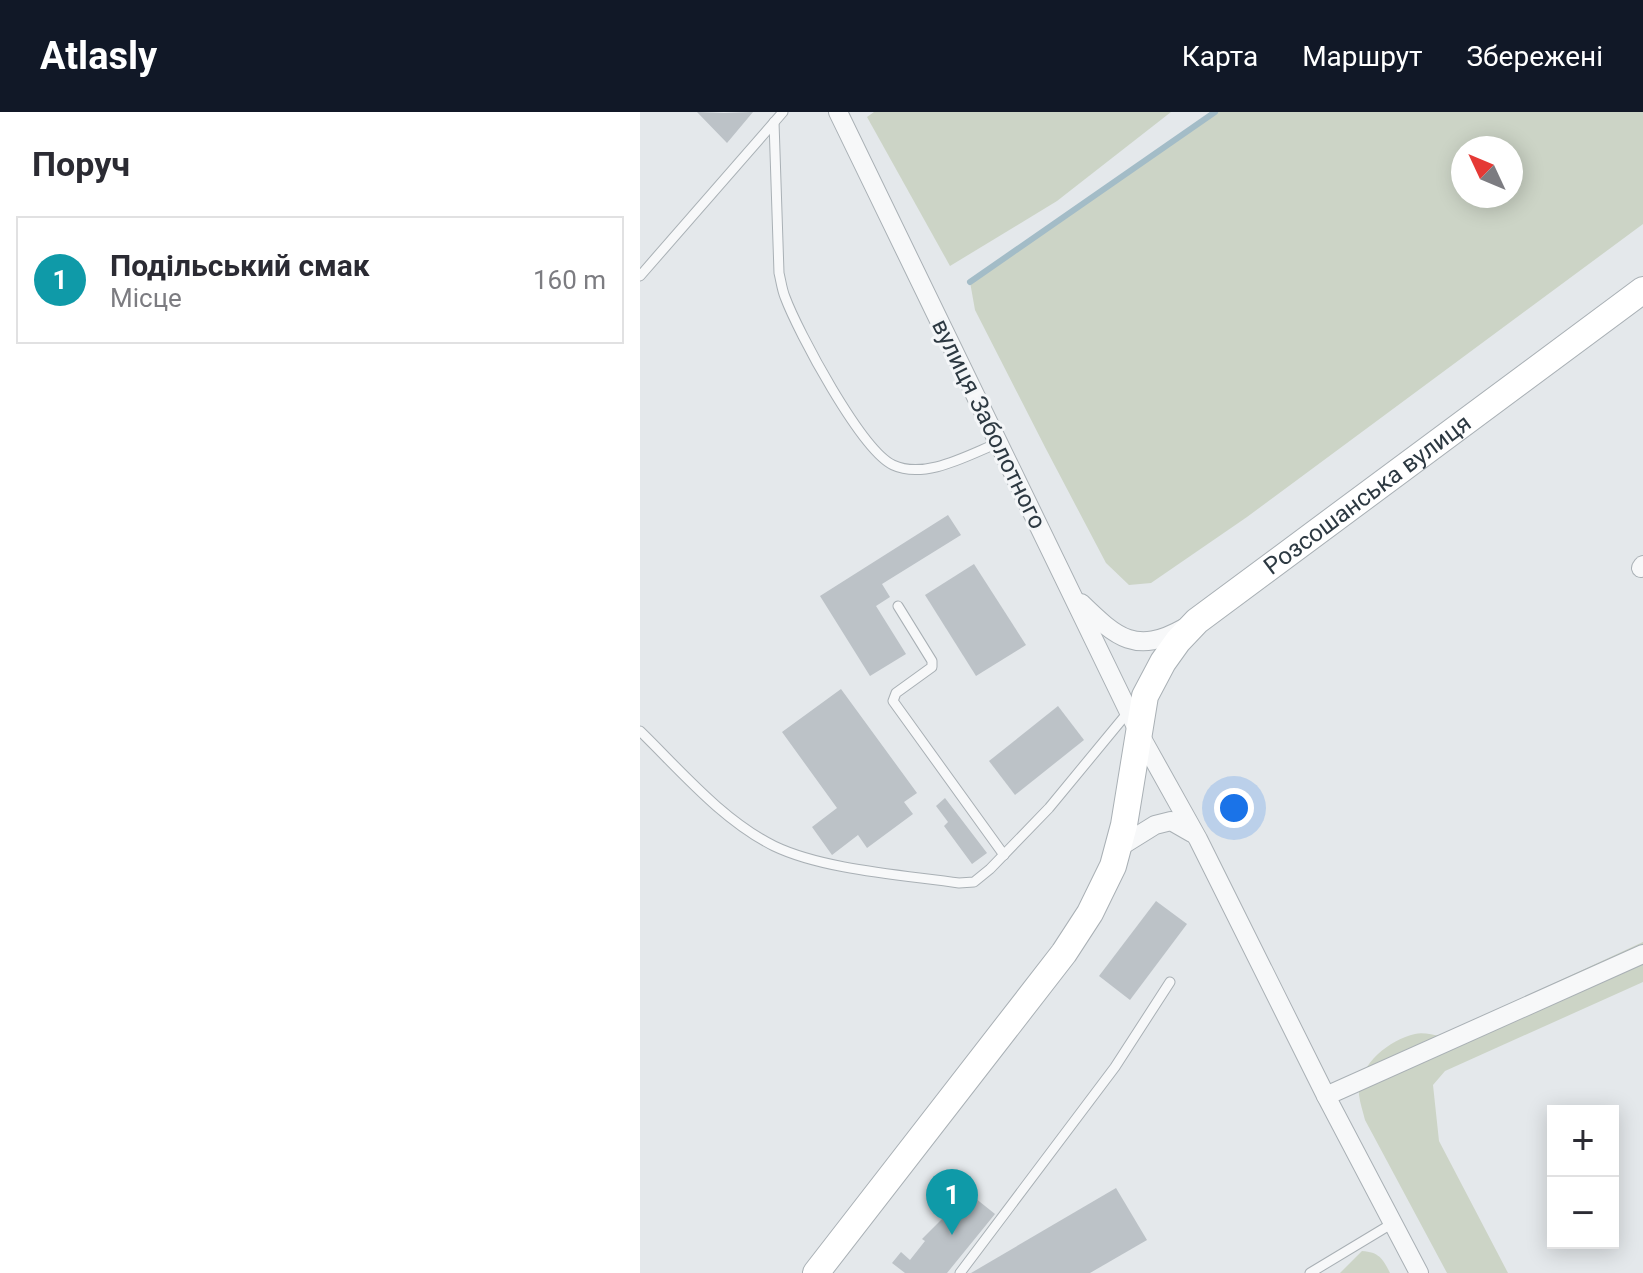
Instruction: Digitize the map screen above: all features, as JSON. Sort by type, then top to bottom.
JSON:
[{"type":"street","name":"вулиця Заболотного","points":[[838,112],[1071,593],[1137,703]]},
{"type":"street","name":"Розсошанська вулиця","points":[[816,1273],[1064,953],[1090,913],[1113,866],[1118,848],[1140,735],[1137,703],[1178,641],[1197,621],[1643,290]]},
{"type":"street","points":[[1071,593],[1102,623],[1121,636],[1138,642],[1166,638],[1197,621]]},
{"type":"street","points":[[1140,735],[1198,839],[1326,1096],[1419,1273]]},
{"type":"street","points":[[1118,848],[1155,825],[1171,821],[1186,827],[1198,839]]},
{"type":"street","points":[[1326,1096],[1643,954]]},
{"type":"lane","points":[[640,276],[783,112]]},
{"type":"lane","points":[[774,122],[779,273],[784,296],[824,375],[869,446],[893,465],[920,469],[944,464],[998,443]]},
{"type":"lane","points":[[898,606],[932,661],[932,667],[896,693],[893,701],[1004,855]]},
{"type":"lane","points":[[640,731],[722,810],[759,837],[793,853],[826,862],[959,883],[974,882],[1004,855],[1049,808],[1137,703]]},
{"type":"lane","points":[[960,1273],[1115,1067],[1170,982]]},
{"type":"lane","points":[[1310,1273],[1393,1223]]},
{"type":"shaded area","points":[[874,112],[1171,112],[1057,201],[950,266],[867,117]]},
{"type":"shaded area","points":[[1215,112],[1643,112],[1643,224],[1247,517],[1151,583],[1129,585],[1106,563],[975,310],[970,282]]},
{"type":"shaded area","points":[[1643,942],[1643,982],[1445,1071],[1433,1085],[1439,1141],[1508,1273],[1447,1273],[1365,1120],[1359,1095],[1363,1074],[1385,1048],[1405,1037],[1421,1033],[1440,1036]]},
{"type":"shaded area","points":[[1362,1251],[1380,1257],[1390,1273],[1340,1273]]},
{"type":"building","points":[[697,112],[724,113],[753,112],[727,143]]},
{"type":"building","points":[[948,515],[961,535],[882,584],[890,597],[876,606],[906,654],[870,676],[820,596]]},
{"type":"building","points":[[974,564],[1026,645],[976,676],[925,595]]},
{"type":"building","points":[[841,689],[917,793],[904,802],[913,814],[867,848],[858,835],[832,855],[812,827],[837,808],[782,732]]},
{"type":"building","points":[[1058,706],[1084,740],[1015,795],[989,761]]},
{"type":"building","points":[[945,798],[987,853],[972,864],[944,826],[948,822],[936,806]]},
{"type":"building","points":[[1156,901],[1187,924],[1130,1000],[1099,976]]},
{"type":"building","points":[[1116,1188],[1147,1240],[1090,1273],[971,1273]]},
{"type":"building","points":[[965,1190],[995,1214],[947,1273],[905,1273],[892,1263],[901,1252],[910,1260],[925,1241],[922,1239],[944,1217],[934,1209],[943,1198],[952,1205]]},
{"type":"waterway","points":[[970,282],[1215,112]]},
{"type":"place","name":"Подільський смак","points":[[952,1235]]}]
